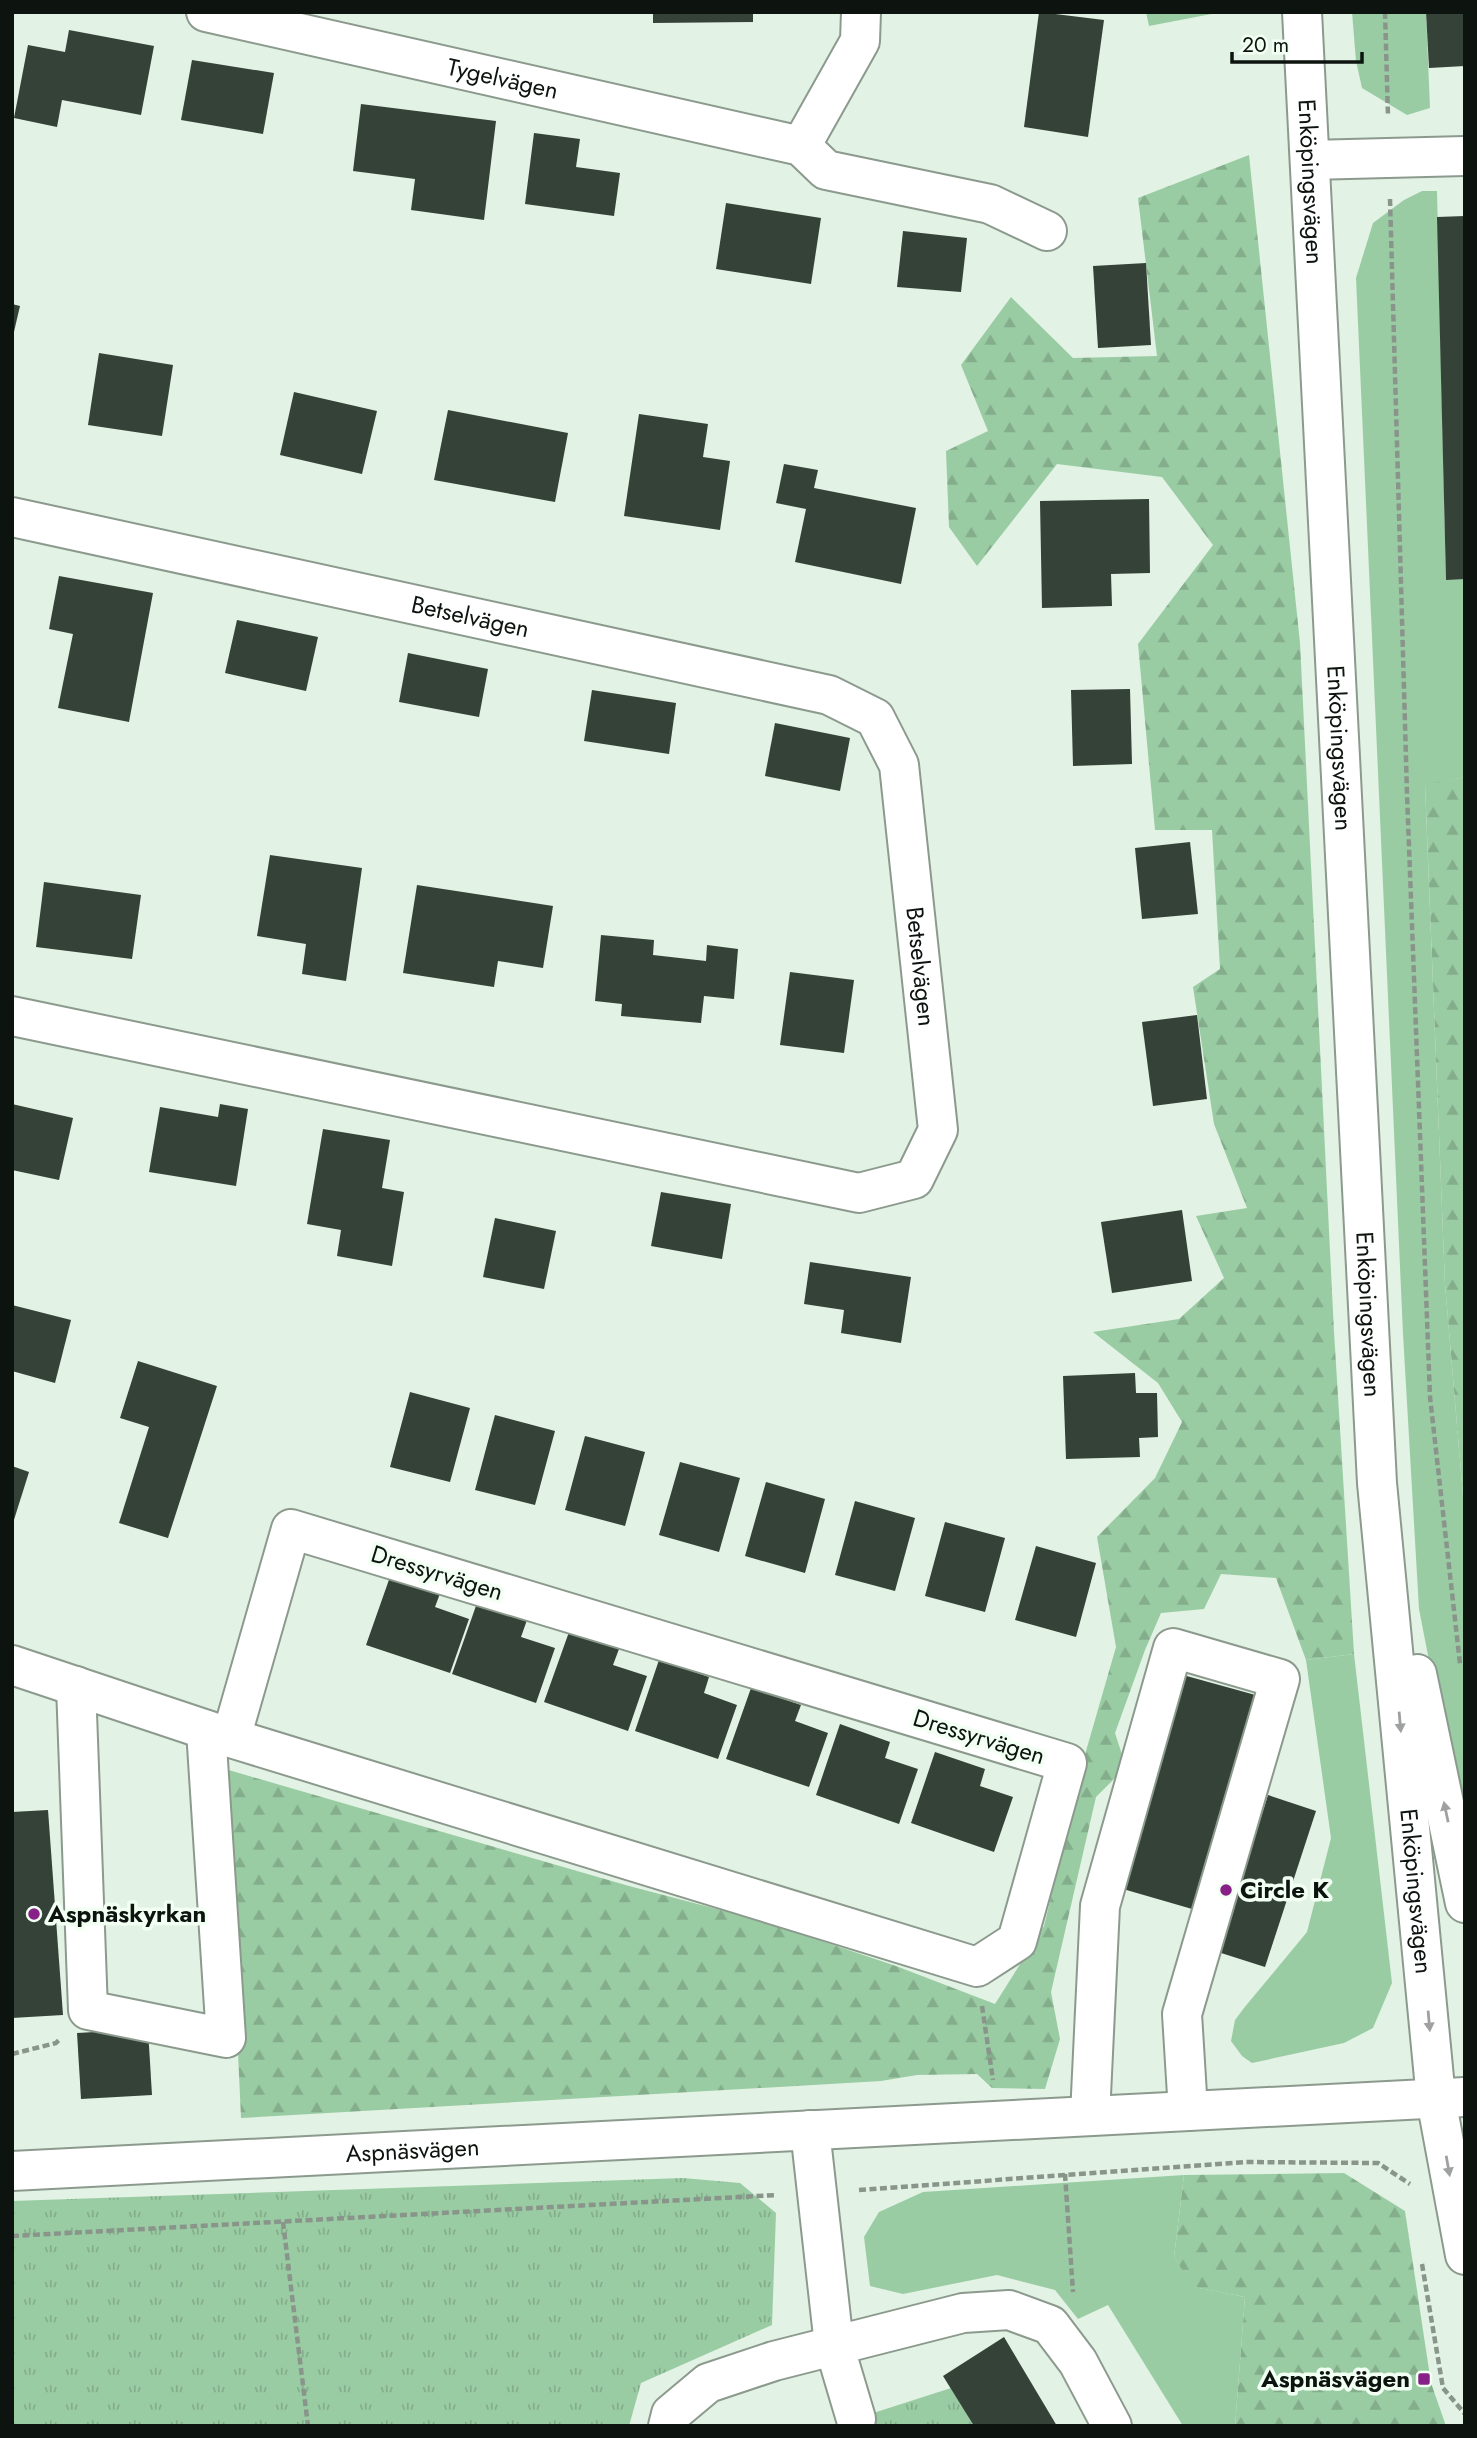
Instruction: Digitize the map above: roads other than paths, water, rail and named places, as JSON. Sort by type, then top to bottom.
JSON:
[{"type":"street","name":"Tygelvägen","points":[[206,12],[347,27],[801,146]]},
{"type":"street","points":[[861,12],[860,41],[801,146],[826,170],[990,204],[1047,231]]},
{"type":"street","name":"Enköpingsvägen","points":[[1302,12],[1377,1483],[1450,2098],[1451,2181],[1465,2255]]},
{"type":"street","points":[[1310,160],[1465,156]]},
{"type":"street","name":"Betselvägen","points":[[12,517],[829,695],[875,718],[899,765],[938,1130],[914,1179],[859,1193],[12,1016]]},
{"type":"street","name":"Enköpingsvägen","points":[[1377,1483],[1465,1903]]},
{"type":"street","name":"Dressyrvägen","points":[[292,1529],[1067,1763],[1017,1941],[977,1967],[219,1734],[292,1529]]},
{"type":"street","points":[[1090,2116],[1100,1906],[1173,1648],[1280,1679],[1182,2014],[1188,2111]]},
{"type":"street","points":[[12,1665],[76,1686],[219,1734],[226,2038],[88,2010],[76,1686]]},
{"type":"street","name":"Aspnäsvägen","points":[[12,2171],[1450,2098]]},
{"type":"street","points":[[810,2130],[834,2345],[856,2418]]},
{"type":"street","points":[[668,2426],[671,2414],[708,2383],[774,2361],[962,2313],[1009,2309],[1050,2325],[1078,2362],[1112,2426]]},
{"type":"place","name":"Circle K","points":[[1226,1890]]},
{"type":"place","name":"Aspnäskyrkan","points":[[34,1914]]},
{"type":"place","name":"Aspnäsvägen","points":[[1424,2379]]}]
